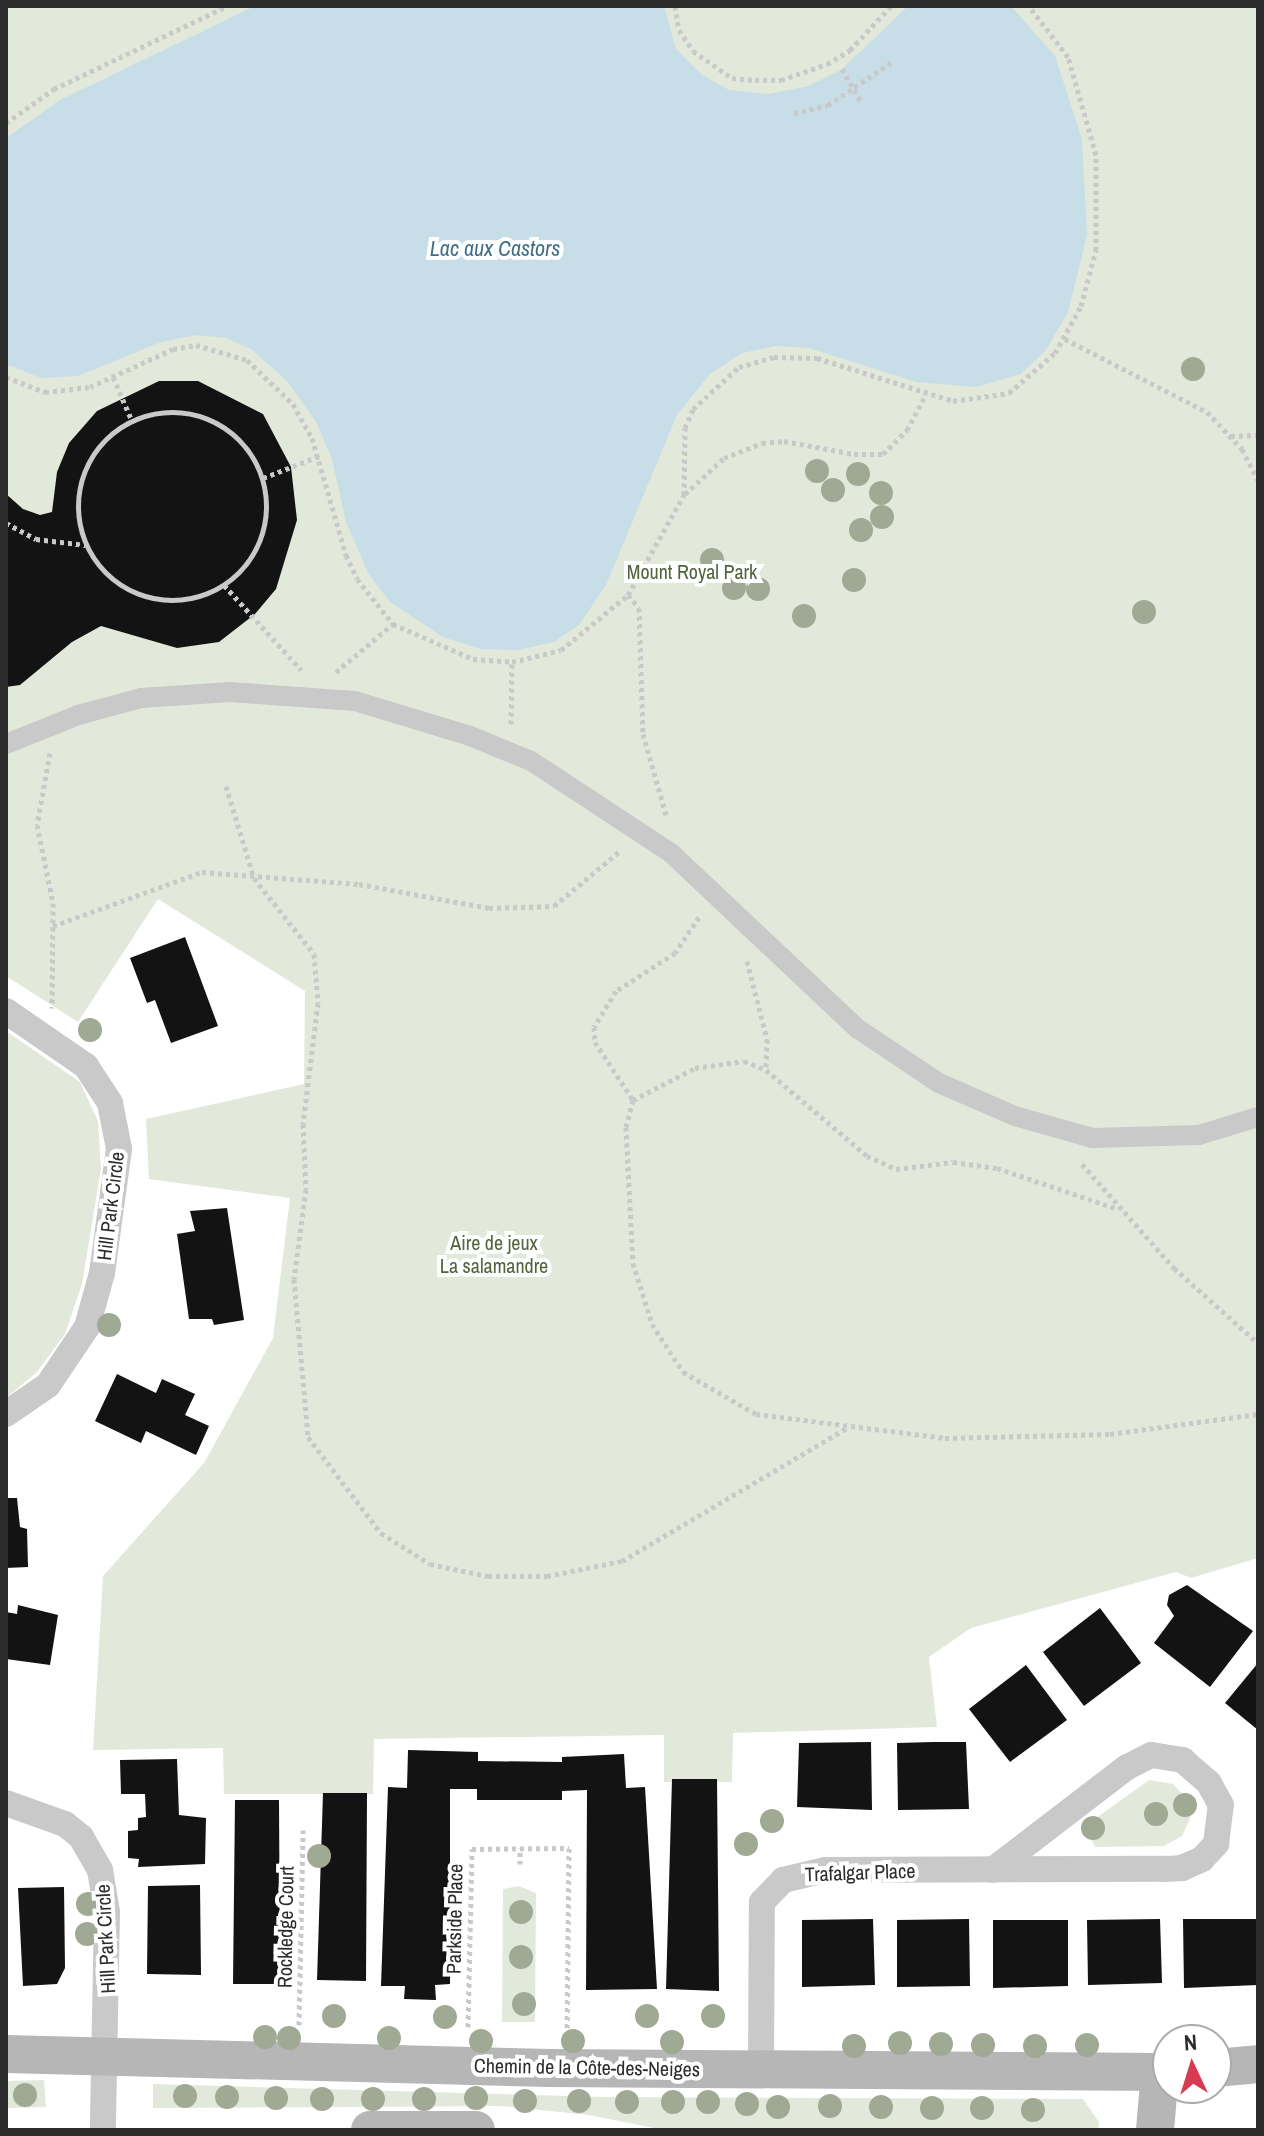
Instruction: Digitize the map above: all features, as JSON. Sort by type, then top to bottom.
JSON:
[{"type":"main road","name":"Chemin de la Côte-des-Neiges","points":[[6,2054],[761,2070],[1152,2072]]},
{"type":"main road","points":[[1232,2066],[1258,2064]]},
{"type":"main road","points":[[1155,2130],[1159,2104]]},
{"type":"main road","points":[[370,2130],[476,2130]]},
{"type":"street","points":[[6,744],[52,724],[141,698],[322,686],[490,743],[531,761],[671,853],[747,921],[858,1029],[908,1066],[979,1103],[1070,1134],[1157,1139],[1199,1135],[1258,1117]]},
{"type":"street","name":"Hill Park Circle","points":[[6,1011],[75,1056],[103,1090],[114,1117],[119,1164],[98,1294],[82,1339],[48,1385],[6,1414]]},
{"type":"street","name":"Trafalgar Place","points":[[761,2070],[762,1902],[774,1886],[808,1871],[993,1870],[1182,1868],[1202,1859],[1216,1844],[1221,1805],[1214,1790],[1189,1765],[1170,1755],[1151,1755],[1127,1767],[993,1870]]},
{"type":"street","name":"Hill Park Circle","points":[[6,1803],[65,1824],[81,1837],[100,1870],[107,1912],[103,2130]]},
{"type":"path","points":[[6,123],[54,89],[227,6]]},
{"type":"path","points":[[675,6],[679,30],[712,67],[732,78],[768,80],[827,64],[850,50],[891,6]]},
{"type":"path","points":[[684,495],[685,428],[693,409],[719,380],[747,364],[774,357],[817,358],[925,396],[953,401],[1009,393],[1045,365],[1065,339],[1081,306],[1096,250],[1096,155],[1068,57],[1029,6]]},
{"type":"path","points":[[794,113],[828,105],[892,62]]},
{"type":"path","points":[[842,69],[862,103]]},
{"type":"path","points":[[1065,339],[1207,412],[1230,436],[1258,480]]},
{"type":"path","points":[[6,377],[45,392],[90,387],[173,349],[196,345],[222,350],[268,375],[293,404],[319,456],[346,555],[357,579],[393,624],[439,648],[473,659],[512,662],[561,650],[628,595],[684,495],[724,458],[762,443],[784,441],[883,454],[912,423],[925,396]]},
{"type":"path","points":[[113,377],[132,421]]},
{"type":"path","points":[[173,411],[202,416],[229,430],[250,451],[263,478],[267,507],[262,536],[248,563],[224,585],[194,598],[172,599],[130,591],[104,572],[86,545],[78,514],[81,481],[94,452],[132,421],[173,411]]},
{"type":"path","points":[[1230,436],[1258,435]]},
{"type":"path","points":[[263,478],[319,456]]},
{"type":"path","points":[[6,523],[36,539],[86,545]]},
{"type":"path","points":[[224,585],[294,664],[322,686],[393,624]]},
{"type":"path","points":[[628,595],[639,608],[643,734],[672,833],[671,853]]},
{"type":"path","points":[[490,743],[512,723],[512,662]]},
{"type":"path","points":[[40,1032],[53,1006],[53,926],[37,825],[52,724]]},
{"type":"path","points":[[226,786],[254,878],[314,954],[318,1003],[303,1124],[306,1189],[294,1279],[308,1437],[381,1533],[430,1564],[488,1576],[547,1576],[622,1561],[849,1427]]},
{"type":"path","points":[[53,926],[202,872],[359,884],[489,908],[554,906],[643,833]]},
{"type":"path","points":[[707,885],[692,936],[675,953],[616,991],[594,1027],[595,1042],[633,1100],[626,1127],[631,1251],[640,1293],[666,1349],[683,1372],[729,1403],[783,1420],[974,1439],[1110,1434],[1258,1414]]},
{"type":"path","points":[[747,921],[741,935],[767,1039],[766,1070]]},
{"type":"path","points":[[633,1100],[695,1068],[744,1061],[766,1070],[851,1144],[882,1164],[896,1169],[953,1162],[997,1168],[1118,1209]]},
{"type":"path","points":[[1070,1134],[1077,1156],[1118,1209],[1214,1307],[1258,1343]]},
{"type":"path","name":"Rockledge Court","points":[[299,2024],[303,1830]]},
{"type":"path","points":[[520,1848],[520,1864]]},
{"type":"path","name":"Parkside Place","points":[[468,2027],[472,1849],[569,1848],[567,2028]]},
{"type":"green space","name":"Mount Royal Park","points":[[6,6],[1258,6],[1258,1558],[1191,1578],[1176,1572],[971,1628],[929,1657],[937,1727],[733,1733],[732,1782],[664,1782],[664,1735],[374,1739],[373,1794],[224,1794],[223,1748],[93,1750],[103,1576],[204,1463],[273,1338],[290,1198],[149,1179],[146,1119],[304,1084],[305,991],[158,899],[78,1022],[6,976]]},
{"type":"green space","points":[[6,1031],[80,1082],[98,1121],[101,1169],[82,1284],[65,1334],[37,1372],[6,1398]]},
{"type":"green space","points":[[1149,1780],[1173,1784],[1188,1800],[1190,1819],[1182,1836],[1164,1846],[1095,1847],[1085,1826]]},
{"type":"green space","points":[[519,1886],[536,1893],[535,2022],[502,2022],[503,1889]]},
{"type":"green space","points":[[44,2080],[46,2107],[6,2108],[6,2081]]},
{"type":"green space","points":[[153,2084],[605,2097],[1083,2099],[1099,2122],[1098,2130],[664,2130],[589,2115],[500,2106],[153,2108]]},
{"type":"water","name":"Lac aux Castors","points":[[255,6],[664,6],[676,49],[702,75],[729,90],[768,94],[809,86],[842,69],[908,6],[1011,6],[1055,56],[1082,139],[1087,235],[1068,312],[1046,350],[1021,374],[976,387],[916,382],[809,348],[776,346],[742,353],[710,374],[677,415],[606,585],[579,625],[554,642],[518,650],[481,649],[443,637],[390,602],[368,573],[346,522],[332,459],[316,422],[287,381],[251,349],[226,338],[196,335],[161,342],[78,376],[41,378],[6,364],[6,138],[60,100]]},
{"type":"building","points":[[159,381],[198,381],[263,414],[291,467],[297,520],[276,589],[255,614],[219,642],[177,648],[101,626],[72,642],[20,685],[6,687],[6,494],[23,509],[40,515],[52,512],[57,472],[69,443],[97,411]]},
{"type":"building","points":[[185,937],[218,1026],[171,1043],[155,1000],[147,1003],[130,958]]},
{"type":"building","points":[[227,1208],[244,1320],[214,1325],[212,1319],[189,1319],[177,1234],[195,1231],[190,1211]]},
{"type":"building","points":[[117,1374],[156,1393],[162,1379],[195,1394],[185,1415],[209,1426],[196,1455],[146,1431],[141,1443],[95,1421]]},
{"type":"building","points":[[6,1498],[17,1498],[20,1527],[27,1529],[28,1567],[6,1568]]},
{"type":"building","points":[[1187,1585],[1253,1631],[1210,1687],[1154,1643],[1174,1616],[1167,1605],[1169,1595]]},
{"type":"building","points":[[18,1605],[58,1615],[50,1665],[6,1659],[6,1612],[17,1614]]},
{"type":"building","points":[[1100,1608],[1141,1663],[1084,1706],[1043,1652]]},
{"type":"building","points":[[1258,1663],[1258,1730],[1225,1703]]},
{"type":"building","points":[[1026,1665],[1067,1720],[1010,1762],[969,1709]]},
{"type":"building","points":[[871,1742],[872,1810],[797,1807],[799,1743]]},
{"type":"building","points":[[966,1742],[969,1809],[898,1810],[897,1743]]},
{"type":"building","points":[[408,1750],[478,1752],[478,1761],[562,1762],[562,1757],[624,1754],[626,1788],[645,1787],[657,1989],[586,1990],[587,1790],[562,1791],[562,1800],[477,1800],[477,1789],[450,1789],[450,1984],[435,1985],[436,2000],[404,1999],[405,1986],[381,1986],[388,1787],[407,1788]]},
{"type":"building","points":[[177,1759],[179,1815],[206,1818],[205,1864],[138,1867],[139,1859],[128,1858],[128,1831],[138,1830],[138,1818],[146,1817],[145,1794],[121,1794],[120,1760]]},
{"type":"building","points":[[672,1779],[717,1779],[719,1991],[666,1989]]},
{"type":"building","points":[[323,1793],[367,1793],[366,1981],[317,1980]]},
{"type":"building","points":[[235,1800],[279,1800],[280,1984],[233,1984]]},
{"type":"building","points":[[200,1885],[201,1975],[147,1974],[148,1886]]},
{"type":"building","points":[[64,1887],[65,1968],[57,1984],[23,1986],[18,1888]]},
{"type":"building","points":[[873,1919],[875,1985],[802,1987],[802,1920]]},
{"type":"building","points":[[969,1919],[970,1986],[897,1987],[897,1920]]},
{"type":"building","points":[[1160,1919],[1162,1983],[1088,1985],[1087,1920]]},
{"type":"building","points":[[1183,1919],[1258,1919],[1258,1985],[1184,1988]]},
{"type":"building","points":[[993,1920],[1068,1920],[1068,1986],[993,1988]]},
{"type":"park label","name":"Aire de jeux La salamandre","points":[[494,1254]]}]
